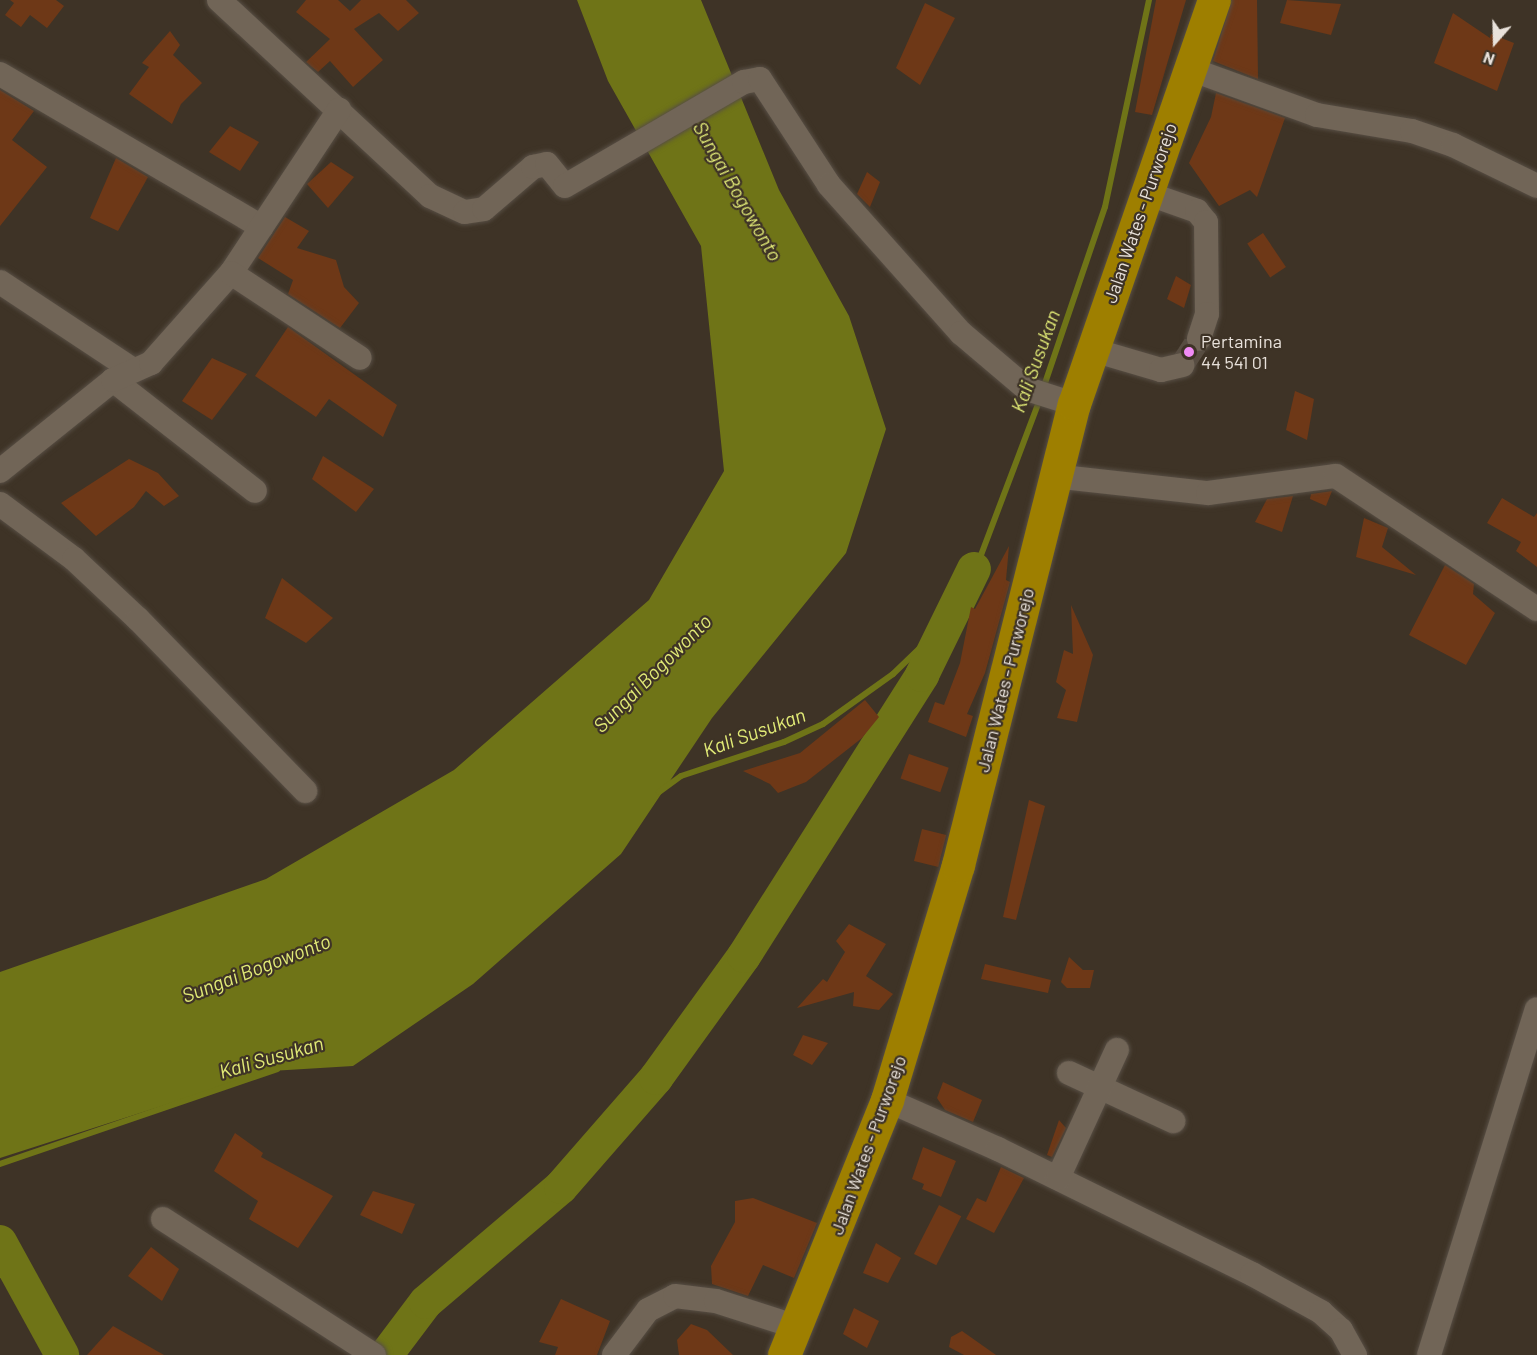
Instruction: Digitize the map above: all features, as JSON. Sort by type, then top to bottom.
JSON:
[{"type":"highway","name":"Jalan Wates - Purworejo","points":[[791,1341],[887,1100],[958,865],[1053,476],[1065,402],[1093,350],[1214,0]]},
{"type":"street","points":[[219,0],[430,196],[457,210],[484,209],[533,167],[547,164],[565,186],[594,172],[744,82],[754,78],[764,81],[829,185],[961,333],[1027,388],[1065,402]]},
{"type":"street","points":[[1190,69],[1317,116],[1412,131],[1453,145],[1537,186]]},
{"type":"street","points":[[0,74],[262,227]]},
{"type":"street","points":[[0,471],[123,375],[151,363],[231,273],[339,110]]},
{"type":"street","points":[[1146,193],[1197,211],[1206,222],[1207,314],[1199,339]]},
{"type":"street","points":[[231,273],[360,358]]},
{"type":"street","points":[[0,282],[123,375],[255,490]]},
{"type":"street","points":[[1093,350],[1161,370],[1182,365]]},
{"type":"street","points":[[1053,476],[1208,493],[1336,476],[1537,609]]},
{"type":"street","points":[[0,504],[74,559],[305,791]]},
{"type":"street","points":[[1429,1355],[1537,1009]]},
{"type":"street","points":[[1058,1178],[1117,1050]]},
{"type":"street","points":[[1069,1073],[1173,1121]]},
{"type":"street","points":[[887,1100],[1058,1178],[1321,1312],[1341,1330],[1355,1355]]},
{"type":"street","points":[[163,1218],[374,1355]]},
{"type":"street","points":[[614,1355],[648,1310],[675,1296],[716,1301],[791,1341]]},
{"type":"water","name":"Sungai Bogowonto","points":[[577,0],[701,0],[779,190],[849,316],[886,429],[846,553],[712,718],[621,854],[473,984],[353,1066],[271,1071],[0,1158],[0,972],[266,879],[454,770],[649,600],[724,471],[701,246],[608,81]]},
{"type":"building","points":[[10,0],[56,0],[64,6],[47,28],[30,15],[21,27],[5,15],[14,3]]},
{"type":"building","points":[[306,0],[338,0],[350,11],[361,0],[406,0],[419,13],[398,31],[379,13],[354,29],[383,60],[353,87],[330,61],[318,72],[306,62],[330,39],[296,12]]},
{"type":"building","points":[[1156,0],[1186,0],[1152,115],[1135,112]]},
{"type":"building","points":[[1232,0],[1257,0],[1258,79],[1213,61]]},
{"type":"building","points":[[1287,0],[1341,4],[1331,35],[1280,23]]},
{"type":"building","points":[[925,3],[955,18],[920,85],[896,68]]},
{"type":"building","points":[[1453,13],[1490,38],[1491,34],[1514,43],[1497,91],[1434,63]]},
{"type":"building","points":[[170,31],[180,45],[173,55],[202,83],[181,104],[172,124],[129,94],[149,67],[142,63]]},
{"type":"building","points":[[0,90],[34,111],[12,140],[47,167],[0,226]]},
{"type":"building","points":[[1216,93],[1285,118],[1257,197],[1250,190],[1219,206],[1189,163],[1211,117]]},
{"type":"building","points":[[230,126],[259,142],[240,171],[209,152]]},
{"type":"building","points":[[116,158],[148,177],[118,231],[90,218]]},
{"type":"building","points":[[331,162],[354,177],[328,208],[307,184]]},
{"type":"building","points":[[867,172],[880,182],[870,207],[857,194]]},
{"type":"building","points":[[285,217],[309,231],[297,248],[336,260],[344,287],[359,303],[340,328],[288,294],[293,280],[258,258]]},
{"type":"building","points":[[1263,233],[1286,267],[1270,278],[1247,244]]},
{"type":"building","points":[[1176,276],[1191,285],[1184,308],[1167,299]]},
{"type":"building","points":[[288,327],[397,405],[383,437],[329,399],[316,417],[255,376]]},
{"type":"building","points":[[212,358],[247,374],[212,420],[182,401]]},
{"type":"building","points":[[1295,391],[1314,399],[1307,440],[1286,430]]},
{"type":"building","points":[[323,456],[374,489],[356,512],[312,479]]},
{"type":"building","points":[[129,459],[158,473],[179,496],[164,506],[146,491],[134,507],[96,536],[61,503]]},
{"type":"building","points":[[1332,491],[1326,506],[1310,499],[1311,494]]},
{"type":"building","points":[[1293,496],[1282,532],[1255,522],[1267,499]]},
{"type":"building","points":[[1502,498],[1534,517],[1537,513],[1537,567],[1516,551],[1521,542],[1487,523]]},
{"type":"building","points":[[1364,518],[1388,528],[1382,547],[1416,575],[1356,557]]},
{"type":"building","points":[[1009,546],[1006,580],[1010,582],[985,673],[967,714],[973,716],[966,737],[928,722],[935,702],[944,705],[960,663],[971,607],[975,609]]},
{"type":"building","points":[[1445,565],[1474,584],[1473,594],[1495,613],[1466,665],[1409,635]]},
{"type":"building","points":[[282,578],[333,618],[306,643],[265,618]]},
{"type":"building","points":[[1071,605],[1093,655],[1077,722],[1057,718],[1066,690],[1056,682],[1064,650],[1073,654]]},
{"type":"building","points":[[865,700],[879,717],[862,738],[806,782],[778,793],[770,784],[743,771],[800,753]]},
{"type":"building","points":[[909,754],[949,768],[940,792],[901,779]]},
{"type":"building","points":[[1029,800],[1045,806],[1016,920],[1003,917]]},
{"type":"building","points":[[922,829],[946,835],[938,867],[914,861]]},
{"type":"building","points":[[849,924],[886,944],[866,976],[893,994],[879,1010],[853,1006],[854,992],[797,1008],[823,979],[827,982],[845,952],[836,941]]},
{"type":"building","points":[[1069,957],[1083,970],[1094,970],[1090,988],[1067,988],[1061,982]]},
{"type":"building","points":[[985,964],[1051,980],[1048,993],[981,979]]},
{"type":"building","points":[[803,1035],[828,1043],[812,1065],[793,1055]]},
{"type":"building","points":[[943,1082],[982,1100],[973,1122],[945,1110],[937,1098]]},
{"type":"building","points":[[1059,1120],[1066,1128],[1052,1157],[1047,1155]]},
{"type":"building","points":[[235,1133],[263,1153],[261,1157],[333,1196],[298,1248],[249,1219],[258,1201],[214,1171]]},
{"type":"building","points":[[923,1147],[956,1161],[941,1197],[922,1189],[924,1184],[912,1179]]},
{"type":"building","points":[[1001,1167],[1024,1178],[994,1233],[966,1219],[977,1198],[986,1202]]},
{"type":"building","points":[[373,1191],[415,1204],[402,1234],[360,1215]]},
{"type":"building","points":[[753,1198],[817,1223],[794,1278],[763,1265],[748,1296],[712,1284],[711,1266],[735,1222],[735,1201]]},
{"type":"building","points":[[939,1205],[961,1216],[936,1265],[914,1254]]},
{"type":"building","points":[[876,1243],[901,1258],[888,1283],[863,1273]]},
{"type":"building","points":[[151,1247],[179,1269],[162,1301],[128,1276]]},
{"type":"building","points":[[561,1299],[610,1321],[597,1355],[555,1355],[558,1347],[539,1342]]},
{"type":"building","points":[[854,1308],[879,1321],[867,1348],[843,1334]]},
{"type":"building","points":[[691,1324],[707,1330],[733,1355],[679,1355],[677,1340]]},
{"type":"building","points":[[113,1326],[164,1355],[87,1355]]},
{"type":"building","points":[[962,1331],[996,1355],[964,1355],[949,1347],[951,1337]]},
{"type":"waterway","name":"Kali Susukan","points":[[1043,389],[1105,207],[1149,0]]},
{"type":"waterway","name":"Kali Susukan","points":[[659,792],[681,776],[784,742],[823,724],[893,674],[927,641],[978,563],[1040,399]]},
{"type":"waterway","points":[[386,1355],[426,1302],[561,1187],[656,1078],[744,956],[922,675],[974,569]]},
{"type":"waterway","name":"Kali Susukan","points":[[0,1164],[277,1069]]},
{"type":"waterway","points":[[0,1242],[62,1355]]},
{"type":"tunnel","points":[[1182,365],[1199,339]]},
{"type":"place","name":"Pertamina 44 541 01","points":[[1189,352]]}]
